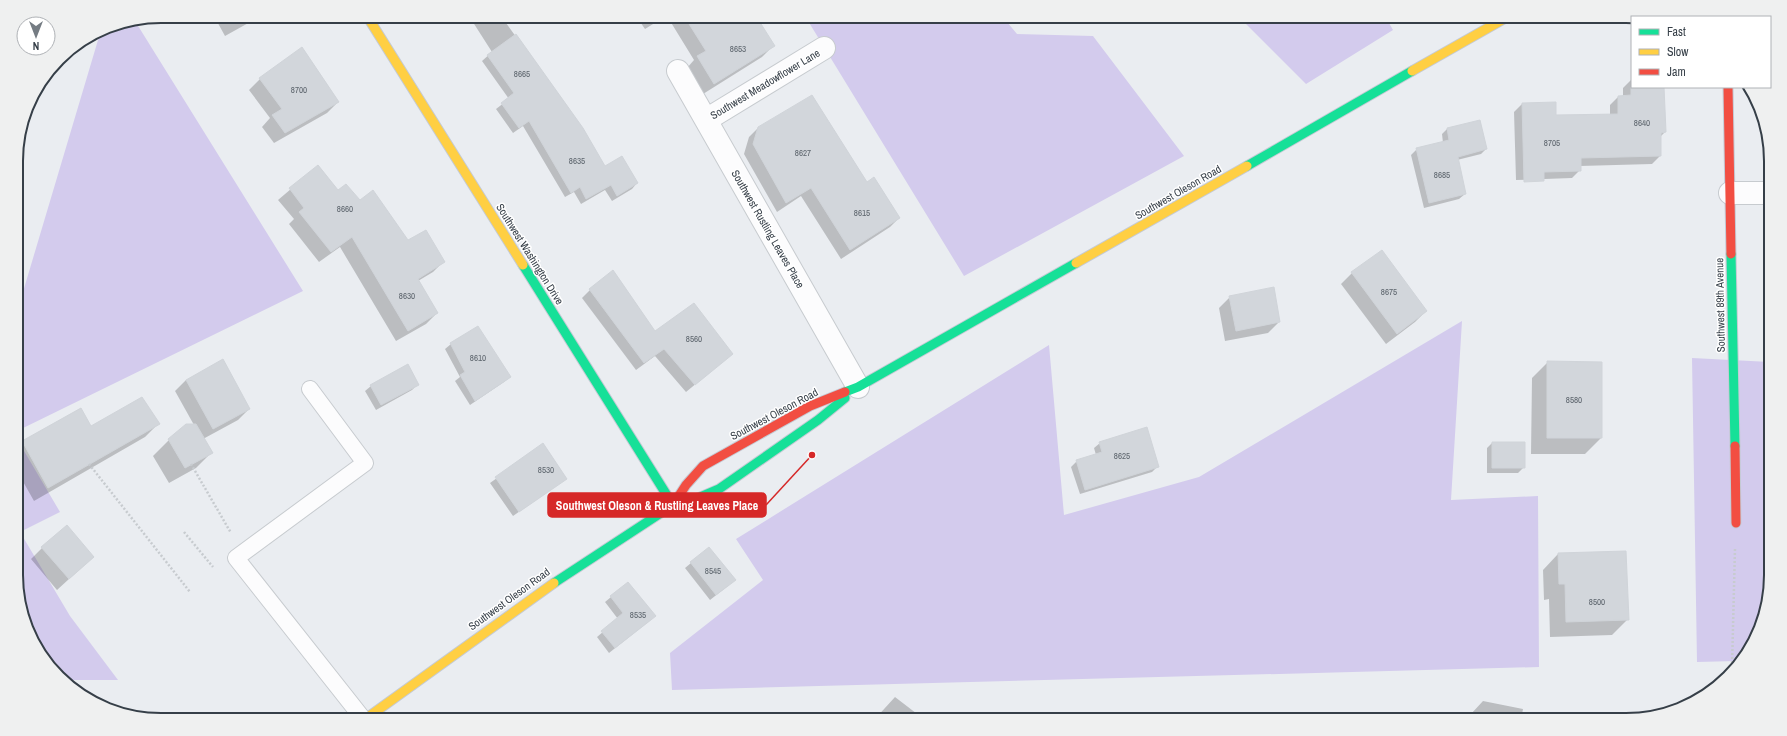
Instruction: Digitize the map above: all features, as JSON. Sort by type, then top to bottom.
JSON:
[{"type":"main road","name":"Southwest Washington Drive","points":[[371,23],[673,505]]},
{"type":"main road","name":"Southwest Oleson Road","points":[[374,713],[564,574],[673,505],[698,498],[718,489],[818,420],[858,388],[1497,23]]},
{"type":"main road","name":"Southwest 89th Avenue","points":[[1728,88],[1736,523]]},
{"type":"main road","name":"Southwest Oleson Road","points":[[673,505],[686,485],[704,466],[810,406],[858,388]]},
{"type":"street","name":"Southwest Meadowflower Lane","points":[[706,120],[824,48]]},
{"type":"street","name":"Southwest Rustling Leaves Place","points":[[678,71],[858,388]]},
{"type":"street","points":[[1730,193],[1764,193]]},
{"type":"lane","points":[[310,389],[365,463],[236,558],[358,713]]},
{"type":"path","points":[[89,464],[190,592]]},
{"type":"path","points":[[191,464],[243,553]]},
{"type":"path","points":[[1732,663],[1736,523]]},
{"type":"path","points":[[184,532],[217,572]]},
{"type":"shaded area","points":[[809,23],[1008,23],[1017,34],[1093,36],[1184,156],[964,276]]},
{"type":"shaded area","points":[[1245,23],[1389,23],[1393,30],[1306,84]]},
{"type":"shaded area","points":[[138,25],[303,291],[23,428],[23,292],[99,38],[117,30]]},
{"type":"shaded area","points":[[1462,321],[1451,500],[1538,496],[1539,667],[672,690],[670,653],[763,580],[736,539],[1049,345],[1064,515],[1199,477]]},
{"type":"shaded area","points":[[1692,358],[1764,362],[1764,584],[1761,602],[1757,619],[1746,644],[1733,661],[1697,662]]},
{"type":"shaded area","points":[[23,449],[60,512],[23,530]]},
{"type":"shaded area","points":[[23,537],[70,616],[118,680],[72,680],[63,673],[41,644],[28,611],[24,593]]},
{"type":"building","points":[[688,23],[760,23],[775,46],[714,84],[697,56],[706,51]]},
{"type":"building","points":[[516,34],[583,128],[605,166],[622,156],[638,183],[617,196],[611,185],[586,199],[580,187],[571,193],[529,121],[519,128],[501,103],[514,93],[487,55]]},
{"type":"building","points":[[302,47],[339,102],[285,133],[272,115],[282,109],[259,78]]},
{"type":"building","points":[[1631,88],[1664,88],[1666,132],[1661,133],[1661,156],[1581,158],[1581,171],[1544,172],[1544,181],[1524,182],[1522,103],[1556,102],[1556,115],[1618,114],[1618,96],[1631,95]]},
{"type":"building","points":[[812,95],[867,182],[874,177],[900,218],[850,250],[811,188],[786,203],[753,144],[758,127]]},
{"type":"building","points":[[1480,120],[1487,149],[1458,157],[1466,194],[1429,203],[1416,148],[1449,140],[1447,128]]},
{"type":"building","points":[[318,165],[338,190],[346,184],[360,200],[373,190],[408,240],[426,230],[445,262],[418,279],[438,313],[408,331],[352,237],[331,252],[299,212],[304,208],[289,188]]},
{"type":"building","points":[[1382,250],[1427,311],[1397,334],[1351,272]]},
{"type":"building","points":[[613,270],[655,331],[694,303],[733,354],[695,385],[664,349],[644,363],[589,289]]},
{"type":"building","points":[[1274,287],[1280,322],[1236,331],[1229,296]]},
{"type":"building","points":[[478,326],[511,377],[475,401],[460,375],[465,372],[450,343]]},
{"type":"building","points":[[223,359],[250,409],[213,429],[186,380]]},
{"type":"building","points":[[1547,361],[1602,362],[1602,438],[1547,438]]},
{"type":"building","points":[[408,364],[419,385],[381,405],[370,385]]},
{"type":"building","points":[[142,397],[160,424],[48,488],[23,440],[81,408],[91,426]]},
{"type":"building","points":[[186,424],[196,424],[213,453],[185,468],[168,439]]},
{"type":"building","points":[[1147,427],[1159,467],[1085,490],[1076,460],[1102,452],[1099,442]]},
{"type":"building","points":[[1492,442],[1525,442],[1525,468],[1492,468]]},
{"type":"building","points":[[543,443],[567,479],[519,512],[495,477]]},
{"type":"building","points":[[67,525],[94,557],[69,579],[41,547]]},
{"type":"building","points":[[709,547],[736,580],[716,595],[690,562]]},
{"type":"building","points":[[1626,551],[1629,620],[1566,622],[1565,584],[1559,584],[1558,553]]},
{"type":"building","points":[[628,582],[656,616],[615,648],[601,631],[623,613],[610,596]]},
{"type":"traffic: fast","points":[[1247,166],[1412,71]]},
{"type":"traffic: fast","points":[[1731,254],[1735,446]]},
{"type":"traffic: fast","points":[[845,392],[858,387],[1076,263]]},
{"type":"traffic: fast","points":[[523,265],[673,505]]},
{"type":"traffic: fast","points":[[554,583],[673,505],[698,498],[719,489],[818,420],[845,398]]},
{"type":"traffic: slow","points":[[371,23],[523,265]]},
{"type":"traffic: slow","points":[[1412,71],[1497,23]]},
{"type":"traffic: slow","points":[[1076,263],[1247,166]]},
{"type":"traffic: slow","points":[[374,713],[554,583]]},
{"type":"traffic: jam","points":[[1728,88],[1731,254]]},
{"type":"traffic: jam","points":[[673,505],[686,485],[703,466],[810,406],[845,392]]},
{"type":"traffic: jam","points":[[1735,446],[1736,523]]},
{"type":"place","name":"Southwest Oleson & Rustling Leaves Place","points":[[812,455]]}]
